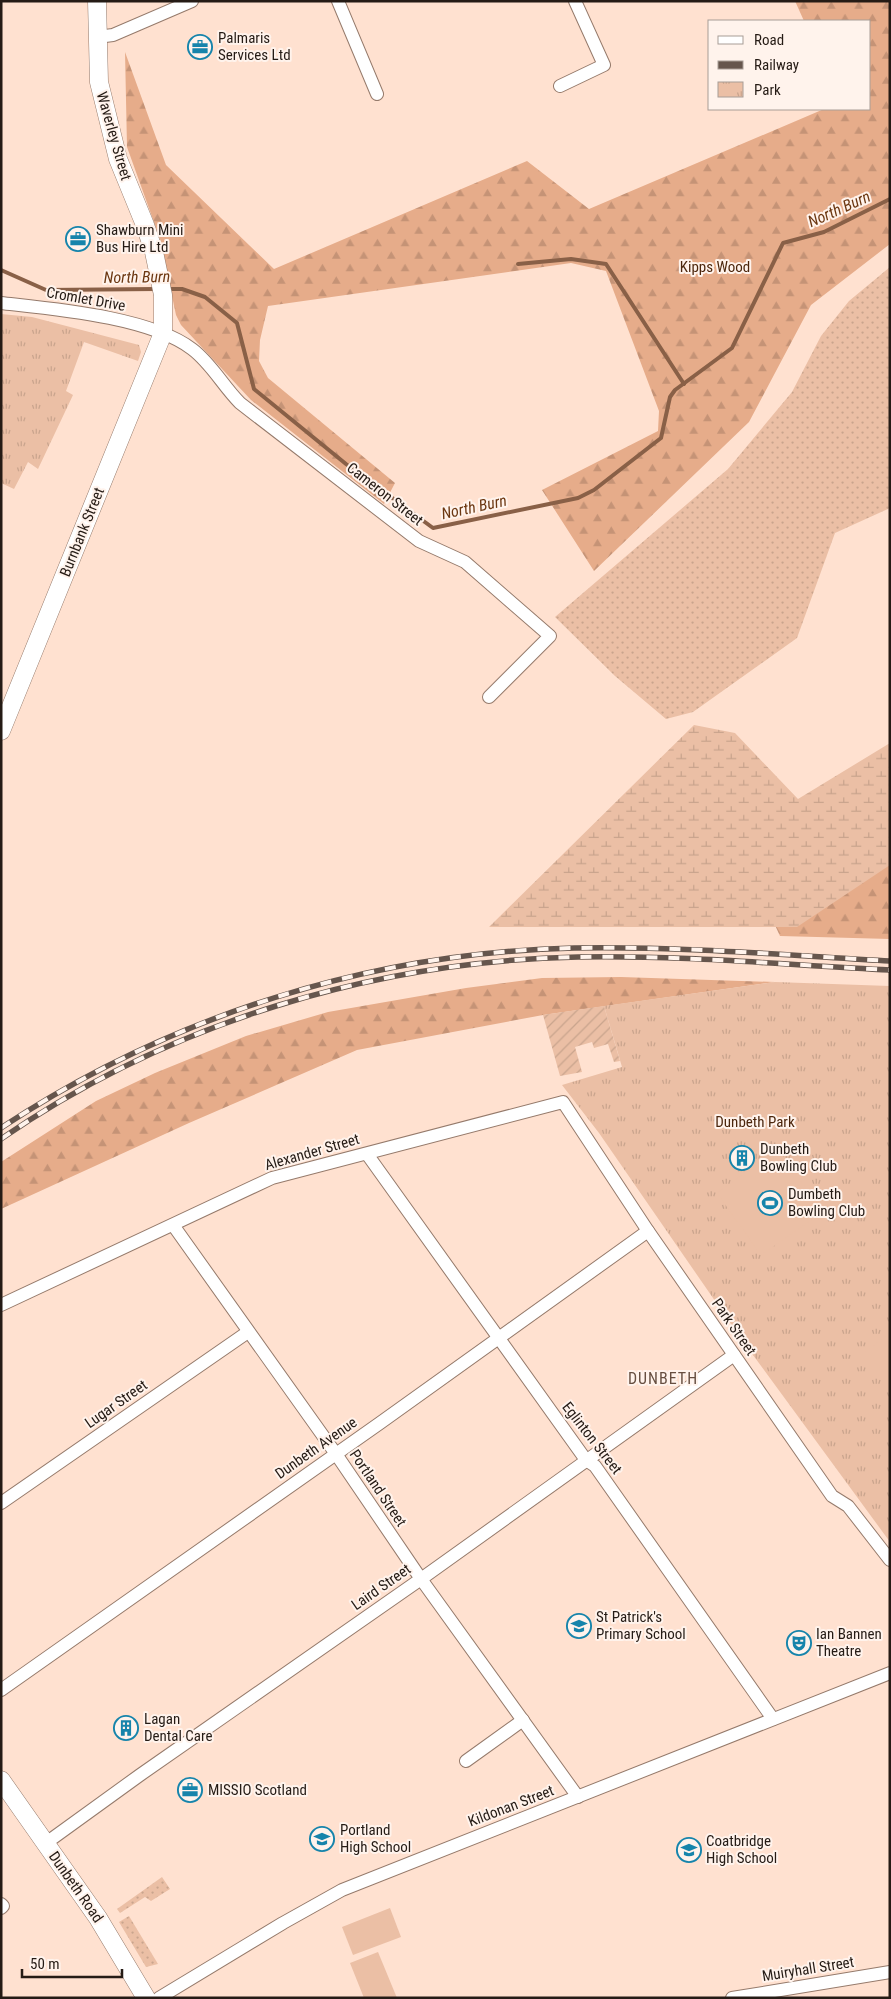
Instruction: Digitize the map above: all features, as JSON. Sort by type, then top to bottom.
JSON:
[{"type":"main road","name":"Waverley Street","points":[[97,1],[98,82],[118,159],[154,252],[162,289],[163,333]]},
{"type":"main road","name":"Burnbank Street","points":[[1,731],[6,707],[163,333]]},
{"type":"main road","name":"Dunbeth Road","points":[[1,1780],[98,1918],[146,1998]]},
{"type":"street","points":[[97,37],[113,35],[192,1]]},
{"type":"street","points":[[338,1],[377,94]]},
{"type":"street","points":[[560,86],[604,66],[575,1]]},
{"type":"street","name":"Cromlet Drive","points":[[1,303],[59,310],[140,326],[163,333]]},
{"type":"street","name":"Cameron Street","points":[[163,333],[191,348],[208,364],[228,390],[247,409],[419,541],[465,562],[550,636],[489,697]]},
{"type":"street","name":"Alexander Street","points":[[1,1305],[272,1178],[563,1102]]},
{"type":"street","name":"Park Street","points":[[563,1102],[648,1231],[832,1496],[848,1506],[890,1560]]},
{"type":"street","name":"Eglinton Street","points":[[367,1154],[586,1460],[595,1466],[773,1719]]},
{"type":"street","name":"Portland Street","points":[[173,1225],[336,1454],[421,1579],[578,1798]]},
{"type":"street","name":"Dunbeth Avenue","points":[[1,1690],[499,1339],[648,1231]]},
{"type":"street","name":"Lugar Street","points":[[1,1502],[248,1332]]},
{"type":"street","name":"Laird Street","points":[[46,1844],[140,1775],[421,1579],[734,1355]]},
{"type":"street","name":"Kildonan Street","points":[[159,1998],[283,1923],[342,1890],[890,1673]]},
{"type":"street","points":[[466,1760],[523,1720]]},
{"type":"street","points":[[1,1904],[3,1906],[1,1908]]},
{"type":"street","name":"Muiryhall Street","points":[[732,1998],[890,1972]]},
{"type":"green space","name":"Kipps Wood","points":[[795,1],[890,1],[890,244],[811,305],[749,422],[594,571],[542,490],[658,431],[659,411],[606,271],[571,263],[268,306],[260,340],[259,361],[268,378],[395,483],[384,504],[251,400],[181,325],[176,315],[160,239],[127,147],[125,52],[166,165],[274,269],[527,161],[589,209],[822,110],[871,110],[871,20],[804,20]]},
{"type":"green space","points":[[890,267],[890,508],[835,533],[797,638],[693,712],[666,719],[615,676],[555,617],[728,469],[792,392],[821,336],[849,301]]},
{"type":"green space","points":[[1,314],[32,317],[139,345],[141,352],[138,361],[84,342],[66,391],[73,395],[38,469],[28,462],[14,489],[1,483]]},
{"type":"green space","points":[[694,725],[735,733],[798,799],[890,743],[890,865],[797,927],[489,927]]},
{"type":"green space","points":[[890,788],[890,939],[780,936],[768,910]]},
{"type":"green space","points":[[621,977],[775,982],[543,1015],[357,1050],[189,1123],[1,1209],[1,1162],[96,1101],[155,1073],[246,1036],[328,1012],[466,988],[542,978]]},
{"type":"green space","name":"Dunbeth Park","points":[[775,982],[890,986],[890,1542],[742,1340],[599,1133],[562,1085],[622,1067],[604,1006]]},
{"type":"green space","points":[[604,1006],[620,1061],[614,1062],[608,1044],[594,1048],[592,1042],[575,1047],[582,1072],[560,1076],[543,1015]]},
{"type":"green space","name":"Dumbeth Bowling Club","points":[[778,1149],[823,1212],[761,1255],[717,1193]]},
{"type":"green space","points":[[890,1333],[890,1392],[861,1355]]},
{"type":"green space","points":[[162,1877],[170,1889],[151,1901],[145,1897],[120,1913],[117,1909]]},
{"type":"green space","points":[[390,1908],[401,1937],[353,1955],[342,1927]]},
{"type":"green space","points":[[129,1916],[158,1964],[146,1967],[119,1922]]},
{"type":"green space","points":[[378,1952],[397,1998],[364,1998],[350,1963]]},
{"type":"waterway","name":"North Burn","points":[[168,289],[182,289],[205,297],[237,323],[254,389],[346,464],[433,528],[578,498],[594,490],[661,438],[670,397],[675,390],[732,348],[783,243],[824,232],[890,199]]},
{"type":"waterway","points":[[518,264],[571,259],[606,264],[684,384]]},
{"type":"waterway","name":"North Burn","points":[[1,270],[46,290],[156,289]]},
{"type":"railway","points":[[1,1128],[66,1088],[133,1053],[203,1023],[275,998],[348,977],[423,962],[498,952],[574,948],[732,951],[890,961]]},
{"type":"railway","points":[[1,1139],[66,1098],[133,1062],[204,1031],[276,1006],[350,986],[425,971],[502,961],[578,957],[695,959],[890,970]]},
{"type":"place","name":"Palmaris Services Ltd","points":[[200,47]]},
{"type":"place","name":"Shawburn Mini Bus Hire Ltd","points":[[78,239]]},
{"type":"place","name":"Dunbeth Bowling Club","points":[[742,1158]]},
{"type":"place","name":"Dumbeth Bowling Club","points":[[770,1203]]},
{"type":"place","name":"St Patrick's Primary School","points":[[579,1626]]},
{"type":"place","name":"Ian Bannen Theatre","points":[[799,1643]]},
{"type":"place","name":"Lagan Dental Care","points":[[126,1728]]},
{"type":"place","name":"MISSIO Scotland","points":[[190,1790]]},
{"type":"place","name":"Portland High School","points":[[322,1839]]},
{"type":"place","name":"Coatbridge High School","points":[[689,1850]]},
{"type":"district","name":"DUNBETH","points":[[663,1378]]}]
